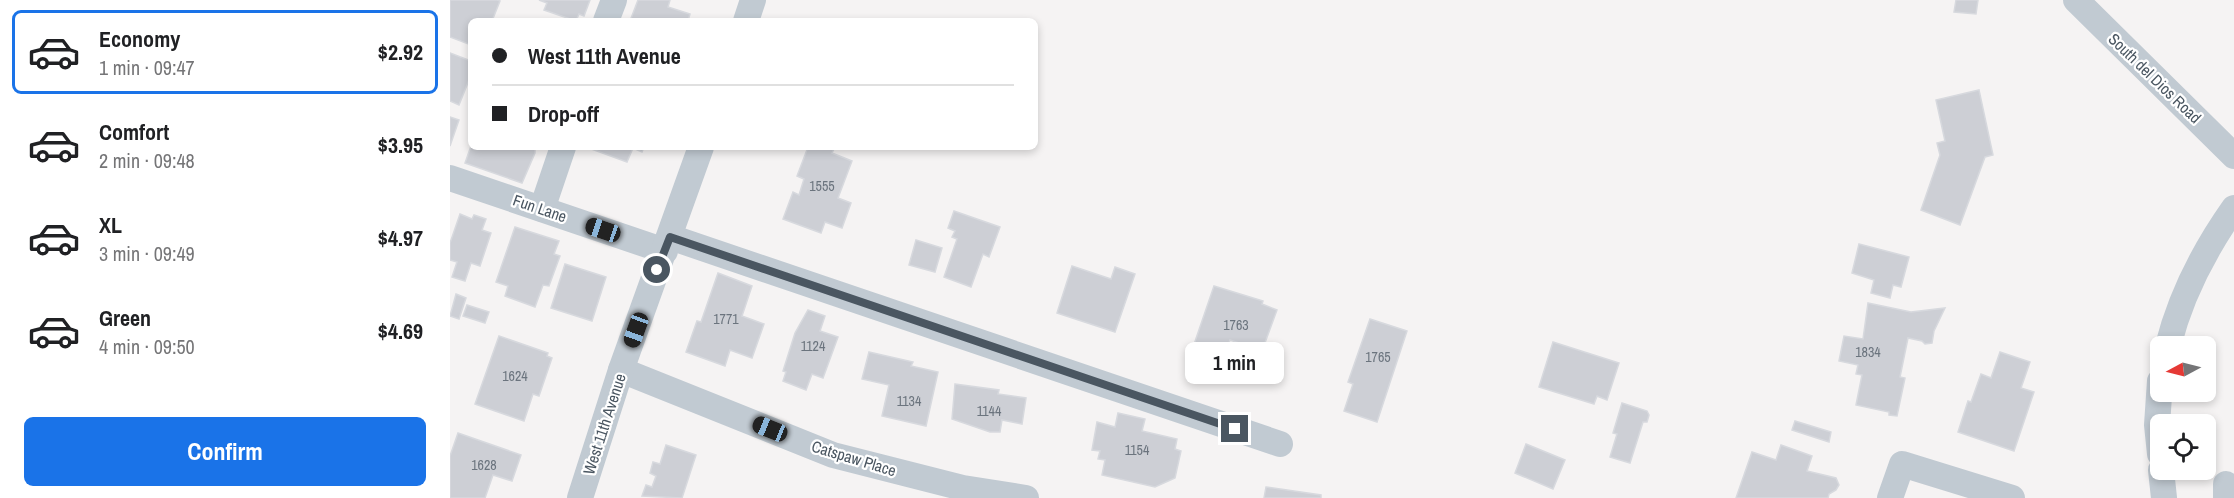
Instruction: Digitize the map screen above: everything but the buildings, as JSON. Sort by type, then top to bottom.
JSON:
[{"type":"street","points":[[607,18],[614,0]]},
{"type":"street","points":[[747,18],[753,0]]},
{"type":"street","name":"South del Dios Road","points":[[2076,0],[2234,156]]},
{"type":"street","points":[[542,209],[562,150]]},
{"type":"street","name":"West 11th Avenue","points":[[580,498],[621,370],[700,150]]},
{"type":"street","name":"Fun Lane","points":[[450,178],[542,209],[667,244],[1281,444]]},
{"type":"street","points":[[2171,336],[2177,312],[2234,208]]},
{"type":"street","name":"Catspaw Place","points":[[621,370],[833,455],[963,488],[1026,498]]},
{"type":"street","points":[[1890,498],[1902,464],[2012,498]]},
{"type":"street","points":[[2163,480],[2164,498]]},
{"type":"route","points":[[657,270],[670,237],[1235,429]]}]
